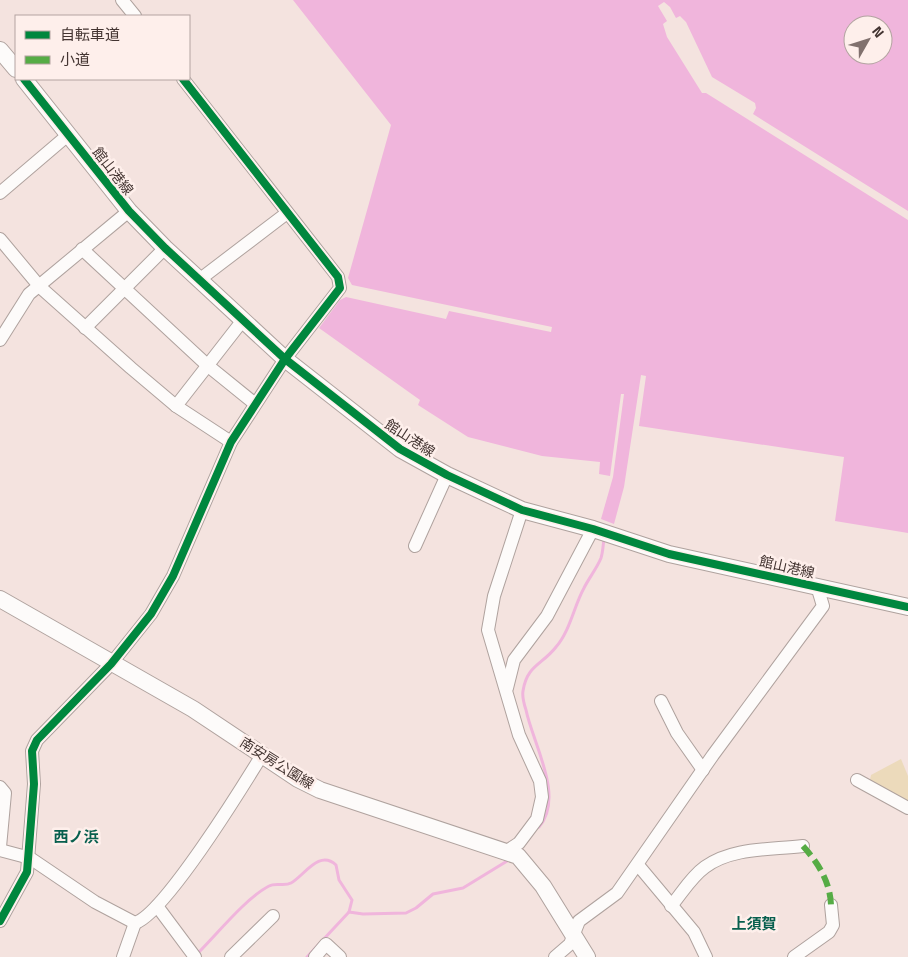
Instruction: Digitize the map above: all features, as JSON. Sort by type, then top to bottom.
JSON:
[{"type":"main road","points":[[0,50],[15,68]]},
{"type":"main road","name":"館山港線","points":[[25,80],[129,211],[165,248],[286,359],[400,448],[447,475],[522,510],[595,530],[669,554],[908,607]]},
{"type":"main road","name":"南安房公園線","points":[[0,599],[193,710],[298,779],[320,790],[512,853]]},
{"type":"main road","points":[[512,853],[543,886],[587,957]]},
{"type":"street","points":[[122,0],[134,15]]},
{"type":"street","points":[[0,921],[27,872],[30,858],[34,784],[32,750],[42,734],[80,698],[111,664],[151,614],[173,576],[231,442],[254,403],[340,288],[338,277],[184,80]]},
{"type":"street","points":[[0,193],[68,135]]},
{"type":"street","points":[[0,340],[29,294],[129,211]]},
{"type":"street","points":[[199,280],[287,213]]},
{"type":"street","points":[[0,239],[40,286],[85,328],[176,406],[231,442]]},
{"type":"street","points":[[85,328],[165,248]]},
{"type":"street","points":[[82,249],[207,365],[254,403]]},
{"type":"street","points":[[176,406],[243,320]]},
{"type":"street","points":[[415,546],[447,475]]},
{"type":"street","points":[[512,853],[537,819],[542,797],[540,781],[519,735],[507,688],[488,630],[494,596],[522,510]]},
{"type":"street","points":[[507,688],[514,660],[548,616],[595,530]]},
{"type":"street","points":[[555,957],[574,937],[579,921],[617,893],[703,770],[823,606],[817,586]]},
{"type":"street","points":[[661,701],[677,733],[703,770]]},
{"type":"street","points":[[123,957],[135,923],[150,915],[157,906],[225,816],[262,755]]},
{"type":"street","points":[[857,780],[908,808]]},
{"type":"street","points":[[0,787],[5,793],[0,848],[30,858],[95,902],[135,923]]},
{"type":"street","points":[[671,906],[692,879],[715,860],[733,853],[804,846]]},
{"type":"street","points":[[638,865],[694,932],[706,957]]},
{"type":"street","points":[[794,957],[829,932],[833,925],[831,905]]},
{"type":"street","points":[[157,906],[195,957]]},
{"type":"street","points":[[231,957],[273,916]]},
{"type":"street","points":[[315,957],[326,944],[340,957]]},
{"type":"shaded area","points":[[293,0],[908,0],[908,211],[753,114],[756,108],[755,103],[712,77],[686,22],[680,16],[676,18],[670,7],[664,2],[658,6],[667,21],[663,24],[667,37],[702,93],[706,93],[908,220],[908,533],[835,521],[844,457],[639,426],[646,376],[641,375],[624,487],[614,524],[601,519],[613,477],[624,394],[621,394],[610,476],[599,474],[600,462],[542,456],[468,437],[418,405],[420,400],[319,328],[340,300],[346,297],[446,319],[449,311],[551,332],[552,327],[352,285],[348,278],[391,125]]},
{"type":"shaded area","points":[[901,759],[908,776],[908,805],[870,780],[871,775]]},
{"type":"waterway","points":[[539,827],[546,815],[549,801],[548,786],[523,698],[525,682],[532,670],[551,653],[565,634],[580,595],[601,558],[604,539]]},
{"type":"waterway","points":[[307,957],[349,912],[363,914],[406,913],[416,908],[433,894],[463,888],[512,858]]},
{"type":"waterway","points":[[199,952],[242,907],[260,892],[272,885],[291,883],[312,865],[324,860],[336,865],[339,880],[352,900],[349,912]]},
{"type":"marked path","points":[[803,846],[823,874],[831,905]]},
{"type":"cycle path","points":[[25,80],[129,211],[165,248],[285,359],[400,449],[447,475],[522,510],[593,529],[669,554],[908,607]]},
{"type":"cycle path","points":[[0,921],[27,872],[34,784],[32,751],[37,740],[111,664],[151,614],[173,576],[231,442],[285,359],[340,288],[338,277],[184,80]]},
{"type":"district","name":"西ノ浜","points":[[76,837]]},
{"type":"district","name":"上須賀","points":[[754,924]]}]
